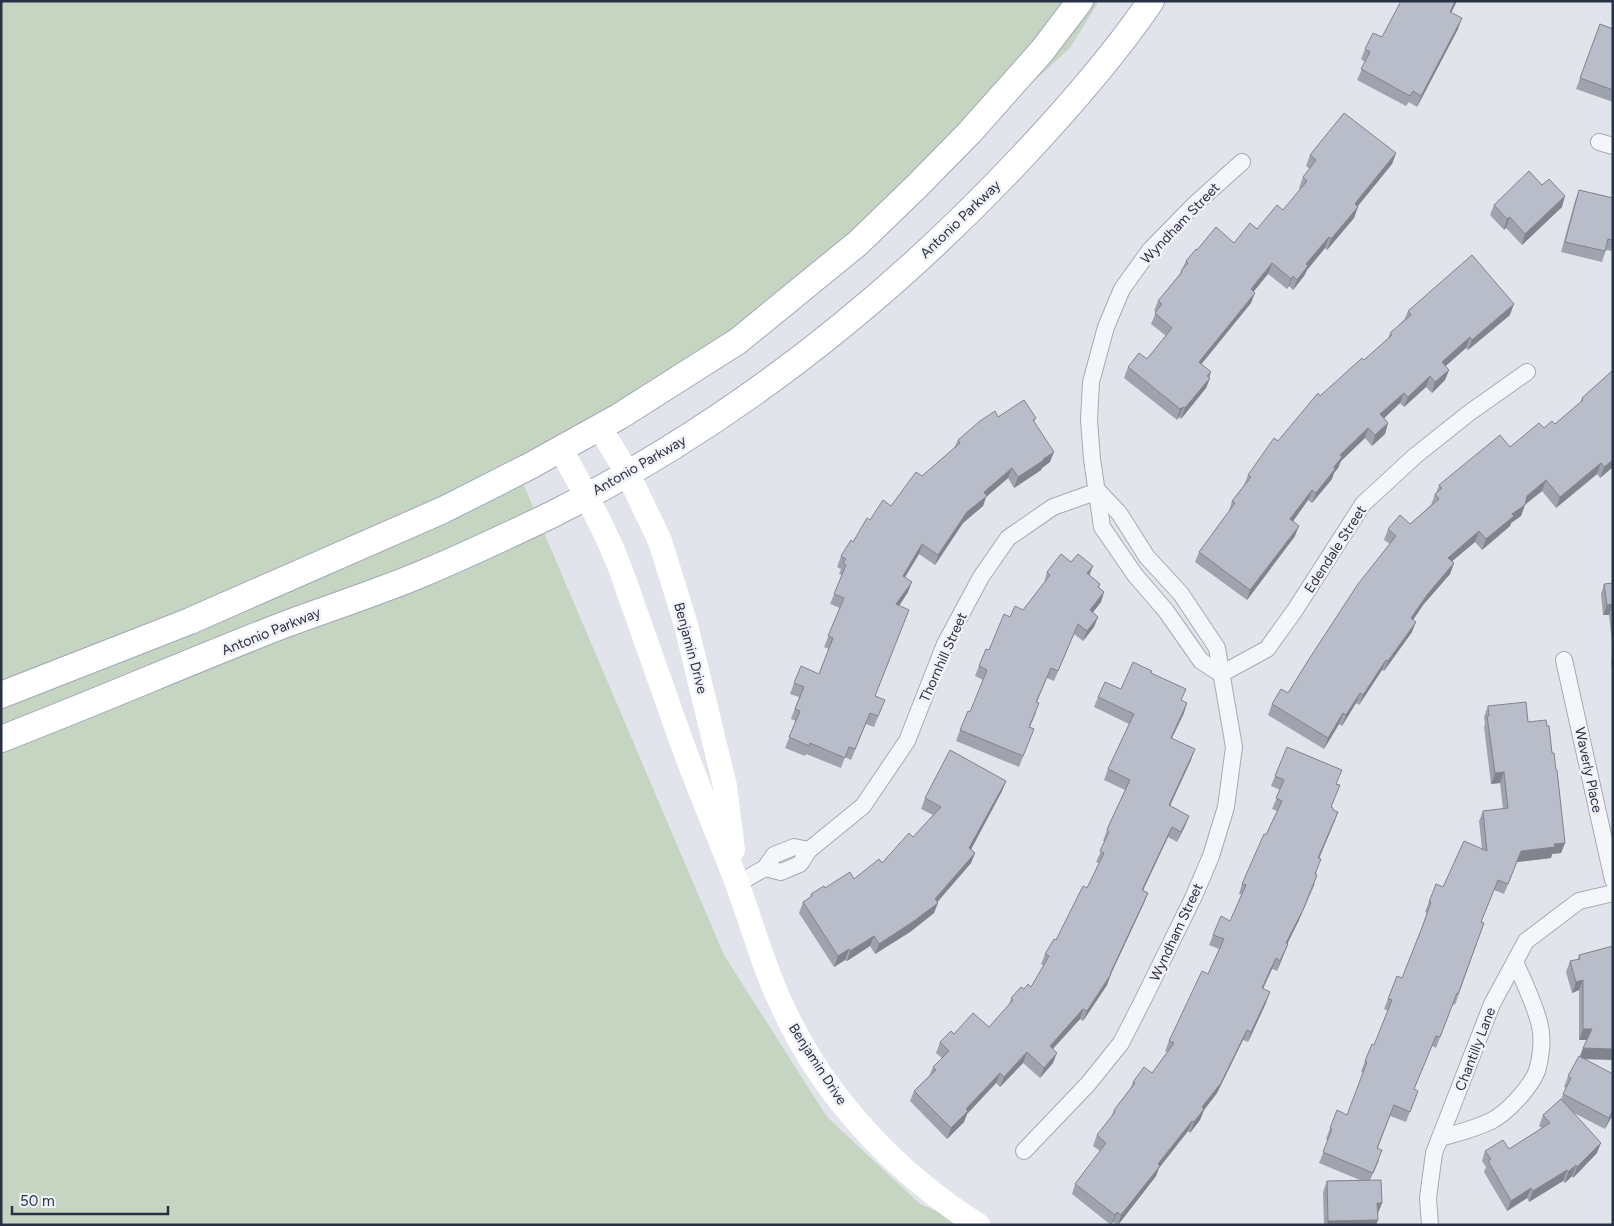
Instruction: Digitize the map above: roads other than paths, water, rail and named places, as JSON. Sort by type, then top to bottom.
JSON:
[{"type":"main road","points":[[8,693],[190,621],[444,510],[600,428],[738,341],[858,243],[970,132],[1042,51],[1080,1]]},
{"type":"main road","name":"Antonio Parkway","points":[[1,739],[286,624],[422,574],[504,537],[628,474],[708,424],[800,360],[891,285],[989,191],[1075,100],[1151,1]]},
{"type":"main road","name":"Benjamin Drive","points":[[600,428],[628,474],[660,541],[686,626],[725,786],[737,884]]},
{"type":"main road","name":"Benjamin Drive","points":[[561,449],[616,558],[679,735],[784,1010],[832,1090],[864,1128],[910,1175],[955,1210],[978,1225]]},
{"type":"street","name":"Wyndham Street","points":[[1221,674],[1201,661],[1166,611],[1134,575],[1102,527],[1092,459],[1089,420],[1091,382],[1106,327],[1122,288],[1150,250],[1194,205],[1242,162]]},
{"type":"street","name":"Edendale Street","points":[[1221,674],[1267,649],[1295,610],[1363,504],[1415,456],[1469,413],[1527,372]]},
{"type":"street","name":"Wyndham Street","points":[[1024,1151],[1088,1084],[1121,1043],[1190,904],[1210,856],[1226,807],[1234,747],[1217,648],[1181,594],[1147,557],[1120,513],[1098,491]]},
{"type":"street","name":"Thornhill Street","points":[[737,884],[764,868],[774,855],[794,847],[809,850],[863,806],[907,742],[946,644],[981,577],[1008,538],[1053,507],[1098,491]]},
{"type":"street","name":"Waverly Place","points":[[1564,660],[1613,880]]},
{"type":"street","name":"Chantilly Lane","points":[[1430,1225],[1428,1198],[1434,1153],[1492,1004],[1526,942],[1579,901],[1613,893]]},
{"type":"street","points":[[1440,1138],[1465,1131],[1492,1120],[1509,1108],[1526,1089],[1536,1071],[1541,1049],[1540,1027],[1515,962]]}]
